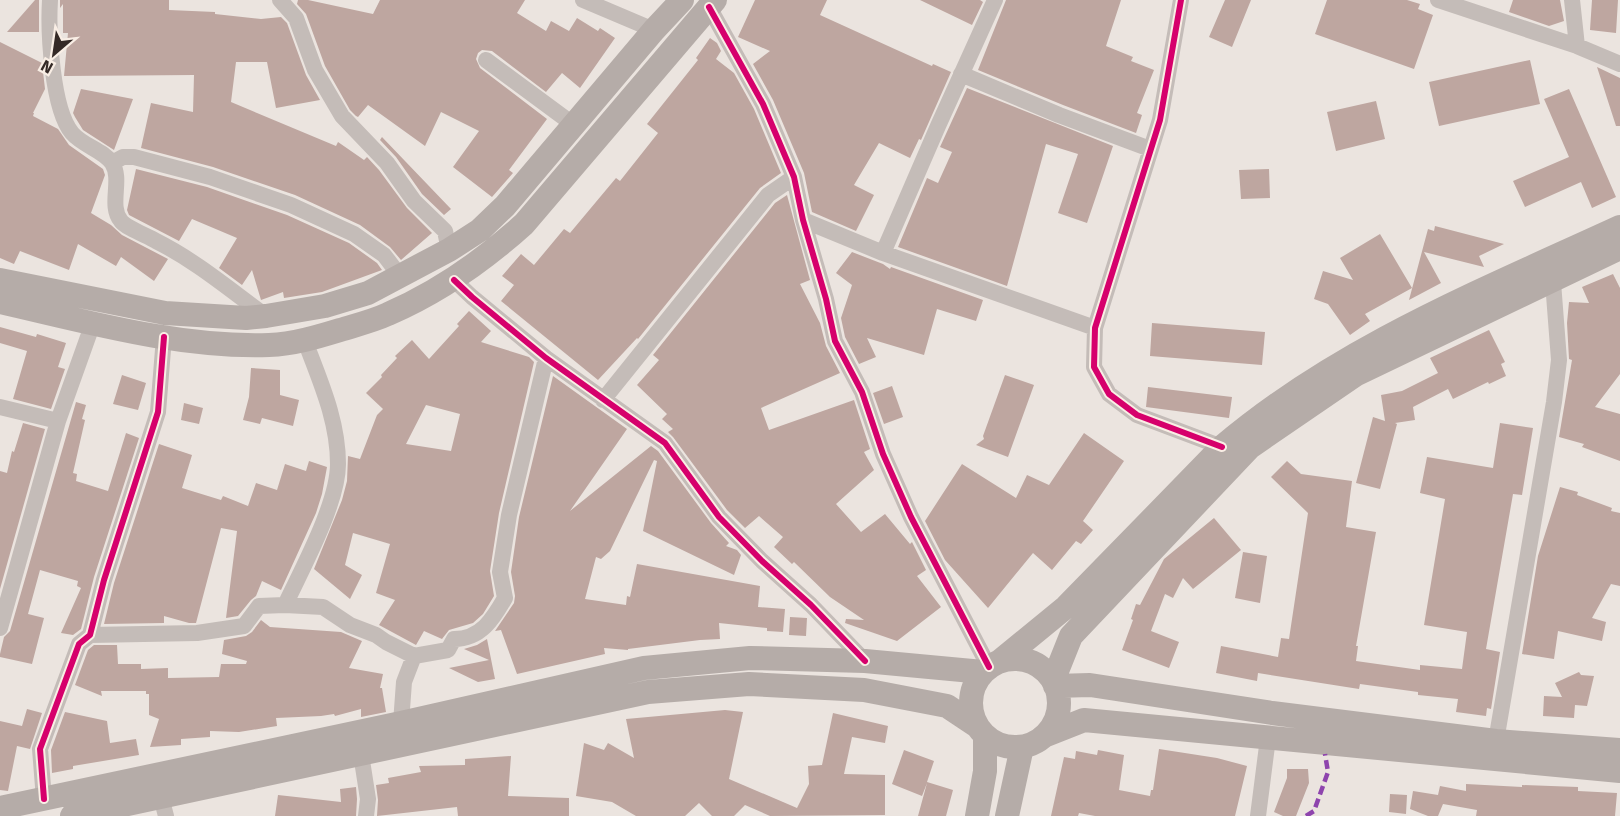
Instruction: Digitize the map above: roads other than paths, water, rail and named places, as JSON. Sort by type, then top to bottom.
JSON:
[{"type":"main road","points":[[0,280],[165,313],[246,318],[325,306],[368,293],[449,250],[480,230],[505,206],[682,0]]},
{"type":"main road","points":[[0,302],[164,337],[213,343],[258,344],[305,341],[387,315],[454,280],[491,253],[524,224],[712,4]]},
{"type":"main road","points":[[977,816],[985,771],[981,731],[972,715],[970,703],[976,681],[991,666],[1066,607],[1222,447],[1250,424],[1343,361],[1442,308],[1620,227]]},
{"type":"main road","points":[[1054,683],[1071,636],[1250,447],[1355,375],[1459,323],[1553,282],[1620,248]]},
{"type":"main road","points":[[0,808],[401,723],[644,668],[750,658],[991,666],[1015,659],[1030,662],[1043,669],[1054,683],[1059,703],[1058,712],[1046,735]]},
{"type":"main road","points":[[1054,683],[1090,685],[1272,713],[1496,741],[1620,750]]},
{"type":"main road","points":[[72,816],[164,806],[361,754],[648,692],[749,684],[874,692],[947,706],[1002,746],[1022,747],[1035,743],[1046,735],[1084,720],[1620,771]]},
{"type":"main road","points":[[1006,816],[1022,747]]},
{"type":"street","points":[[50,0],[53,74],[67,127],[80,142],[101,153],[112,163],[115,173],[116,212],[122,223],[177,251],[266,316]]},
{"type":"street","points":[[280,0],[296,18],[315,70],[342,116],[387,163],[414,201],[445,231],[449,250]]},
{"type":"street","points":[[583,0],[654,30]]},
{"type":"street","points":[[883,253],[995,0]]},
{"type":"street","points":[[1181,0],[1160,120],[1095,328],[1094,367],[1109,394],[1137,415],[1222,447]]},
{"type":"street","points":[[1438,0],[1577,46],[1620,64]]},
{"type":"street","points":[[1572,0],[1577,46]]},
{"type":"street","points":[[712,4],[763,104],[794,177],[835,341],[862,392],[883,454],[911,516],[991,666]]},
{"type":"street","points":[[486,60],[574,125]]},
{"type":"street","points":[[961,74],[1059,115],[1150,149]]},
{"type":"street","points":[[112,163],[123,157],[134,157],[210,177],[291,205],[354,234],[384,255],[400,276]]},
{"type":"street","points":[[603,400],[768,195],[794,177]]},
{"type":"street","points":[[803,220],[883,253],[1095,328]]},
{"type":"street","points":[[454,280],[546,358],[665,443],[719,517],[762,561],[811,605],[865,661]]},
{"type":"street","points":[[1496,741],[1554,402],[1558,360],[1553,282]]},
{"type":"street","points":[[0,628],[58,421],[93,323]]},
{"type":"street","points":[[44,799],[40,748],[80,644],[90,635],[104,580],[158,412],[164,337]]},
{"type":"street","points":[[285,605],[332,500],[338,466],[335,428],[328,401],[305,341]]},
{"type":"street","points":[[90,635],[197,633],[244,626],[259,606],[285,605],[323,608],[350,625],[376,635],[414,656],[448,650],[454,639],[465,639],[480,632],[495,616],[505,598],[500,572],[509,515],[546,358]]},
{"type":"street","points":[[0,407],[58,421]]},
{"type":"street","points":[[401,723],[404,682],[414,656]]},
{"type":"street","points":[[1258,816],[1268,738]]},
{"type":"street","points":[[361,754],[368,799],[366,816]]}]
